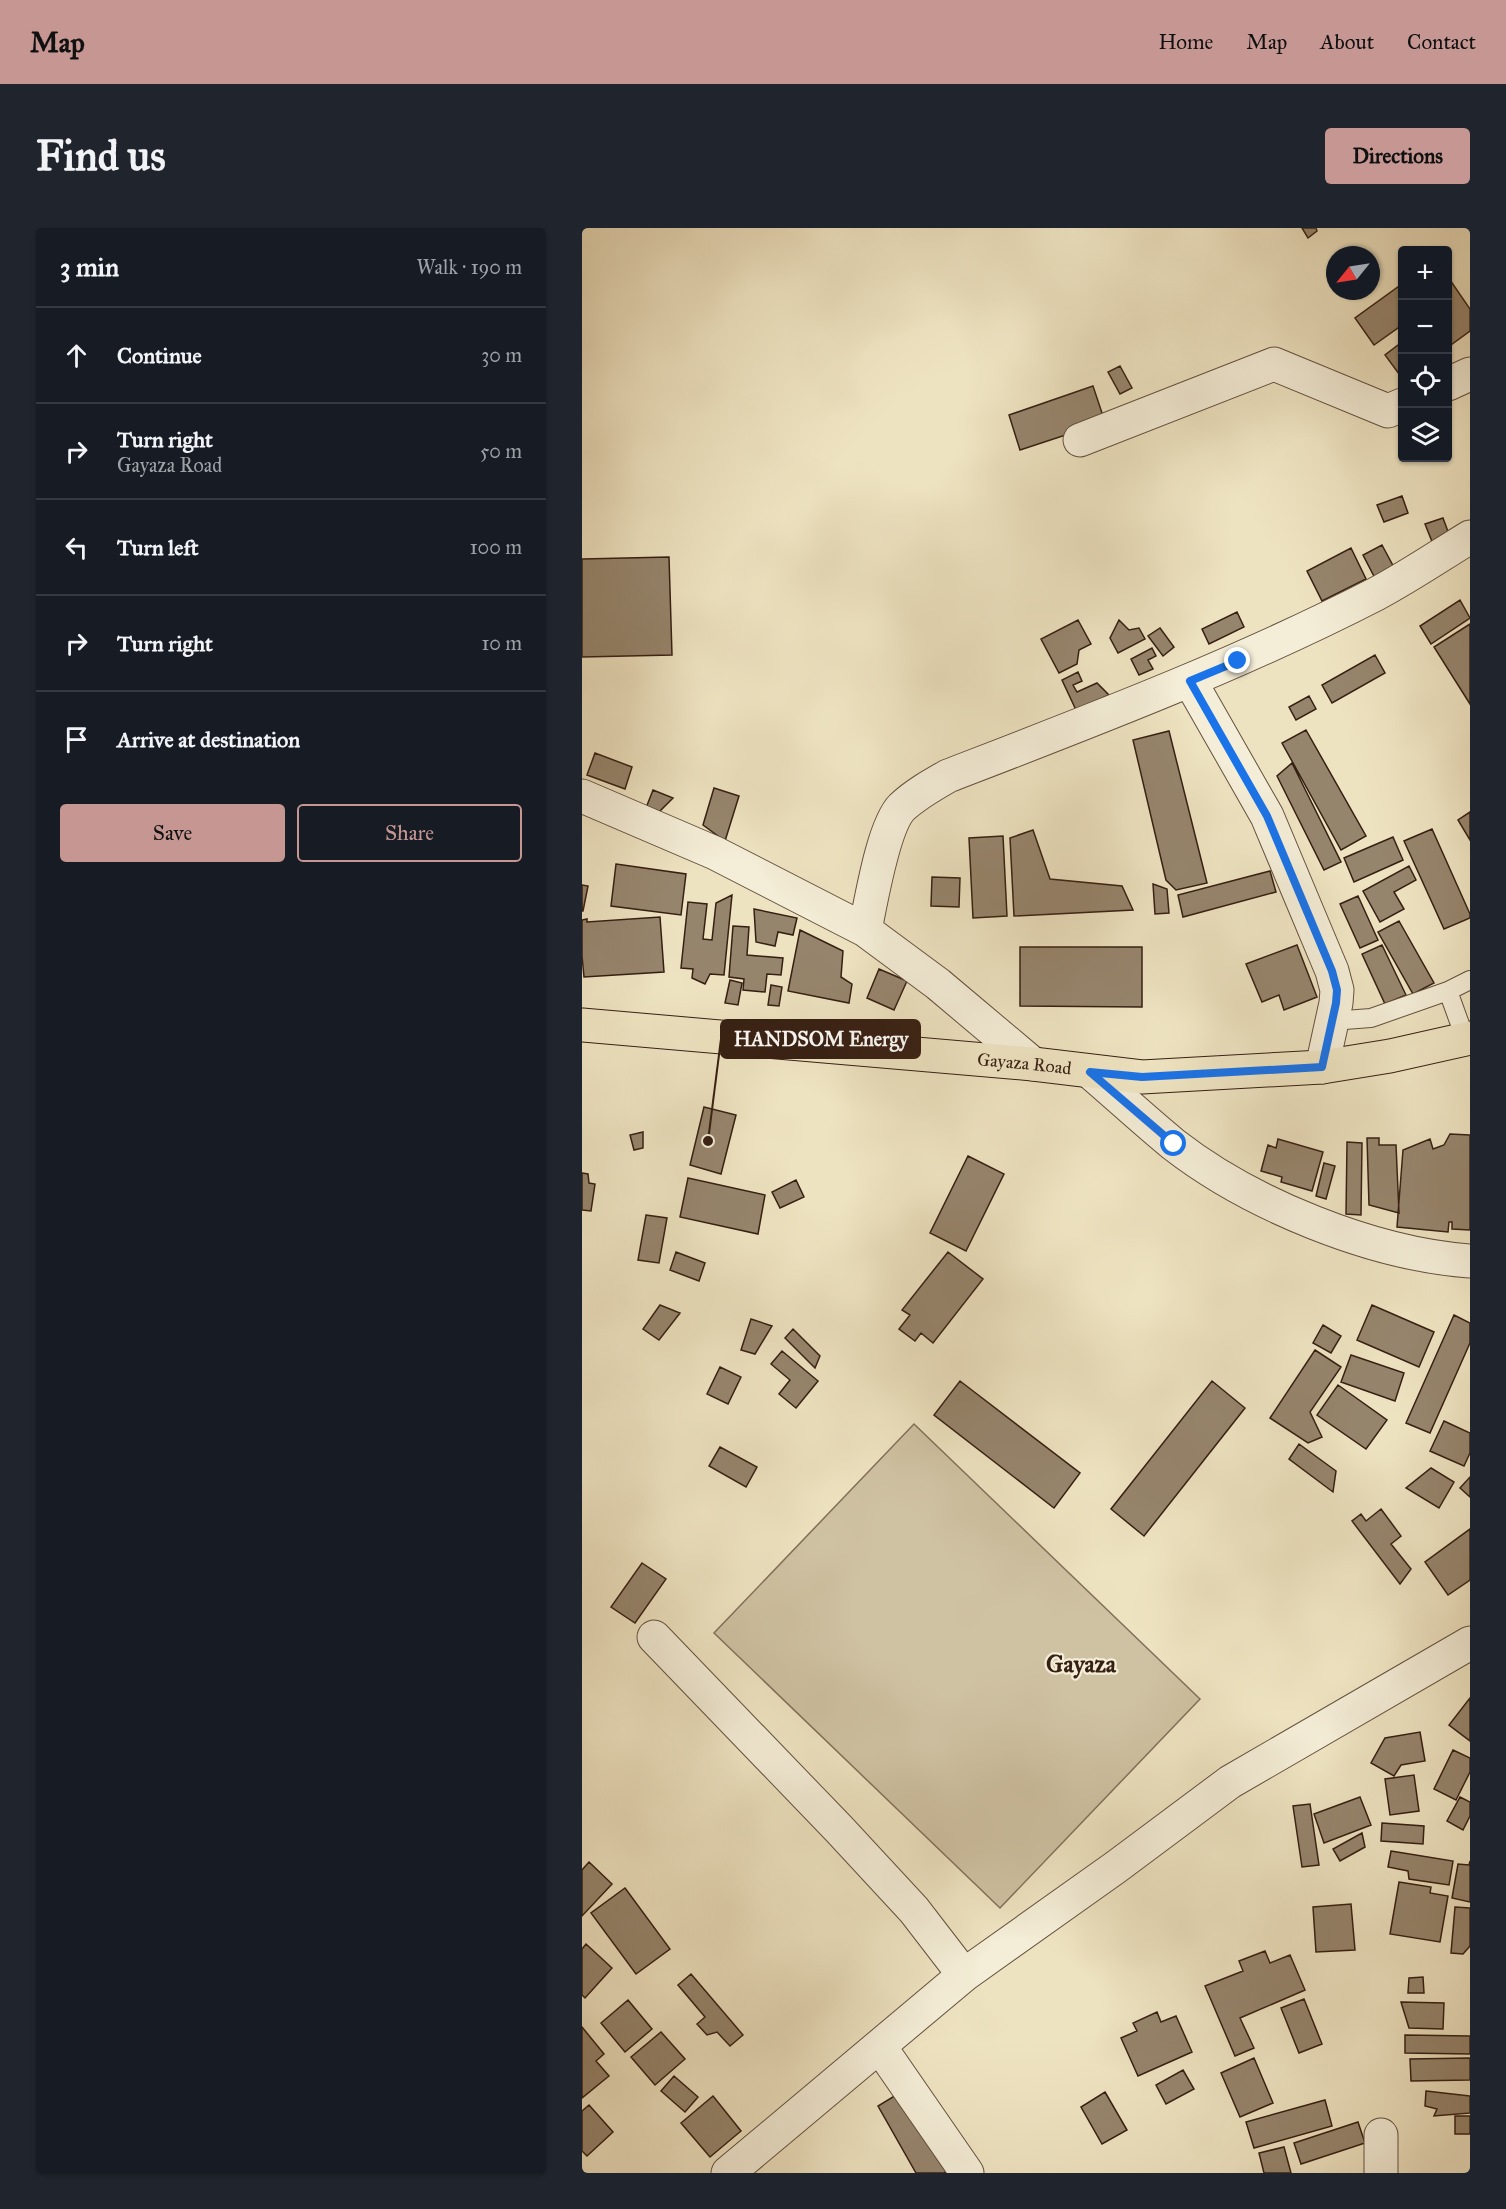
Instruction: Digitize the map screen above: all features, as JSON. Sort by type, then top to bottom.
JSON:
[{"type":"main road","name":"Gayaza Road","points":[[582,1025],[1033,1064],[1142,1077],[1322,1067],[1400,1054],[1468,1036]]},
{"type":"street","points":[[1080,440],[1274,364],[1388,411],[1398,407]]},
{"type":"street","points":[[1452,382],[1470,374]]},
{"type":"street","points":[[865,930],[888,833],[900,809],[927,788],[948,776],[1190,681],[1283,640],[1378,593],[1470,537]]},
{"type":"street","points":[[1190,681],[1267,816],[1332,971],[1337,990],[1336,1003],[1322,1067]]},
{"type":"street","points":[[582,796],[715,853],[865,930],[938,984],[1033,1064]]},
{"type":"street","points":[[1090,1072],[1174,1144],[1239,1188],[1306,1218],[1372,1243],[1451,1260],[1470,1261]]},
{"type":"street","points":[[654,1637],[914,1910],[964,1975]]},
{"type":"street","points":[[728,2173],[964,1975],[1116,1868],[1230,1782],[1470,1643]]},
{"type":"street","points":[[880,2047],[967,2173]]},
{"type":"street","points":[[1381,2135],[1381,2173]]},
{"type":"lane","points":[[1331,1021],[1371,1018],[1448,991],[1470,980]]},
{"type":"lane","points":[[1448,991],[1468,1036]]},
{"type":"shaded area","points":[[914,1424],[1200,1699],[1000,1908],[714,1633]]},
{"type":"building","points":[[1302,228],[1316,228],[1317,231],[1308,238]]},
{"type":"building","points":[[1452,283],[1470,309],[1470,331],[1452,344]]},
{"type":"building","points":[[1398,287],[1398,328],[1374,345],[1355,318]]},
{"type":"building","points":[[1398,345],[1398,373],[1385,355]]},
{"type":"building","points":[[1120,366],[1132,388],[1120,394],[1108,372]]},
{"type":"building","points":[[1093,386],[1105,422],[1020,450],[1009,415]]},
{"type":"building","points":[[1402,496],[1408,513],[1384,522],[1377,505]]},
{"type":"building","points":[[1443,518],[1450,537],[1433,544],[1425,524]]},
{"type":"building","points":[[1382,545],[1397,573],[1378,584],[1363,555]]},
{"type":"building","points":[[1351,548],[1366,579],[1322,601],[1307,571]]},
{"type":"building","points":[[669,557],[672,655],[582,657],[582,559]]},
{"type":"building","points":[[1460,600],[1470,618],[1431,644],[1420,626]]},
{"type":"building","points":[[1237,612],[1244,627],[1209,644],[1202,629]]},
{"type":"building","points":[[1078,620],[1091,644],[1079,650],[1077,664],[1059,673],[1041,639]]},
{"type":"building","points":[[1119,620],[1129,630],[1139,628],[1145,639],[1118,653],[1110,638]]},
{"type":"building","points":[[1470,624],[1470,704],[1434,647]]},
{"type":"building","points":[[1160,628],[1174,647],[1163,656],[1148,636]]},
{"type":"building","points":[[1152,648],[1156,656],[1148,660],[1153,669],[1139,675],[1131,659]]},
{"type":"building","points":[[1375,655],[1385,673],[1332,703],[1322,685]]},
{"type":"building","points":[[1078,672],[1082,681],[1073,685],[1077,692],[1097,683],[1109,695],[1076,710],[1062,680]]},
{"type":"building","points":[[1309,696],[1316,709],[1296,720],[1289,707]]},
{"type":"building","points":[[1306,730],[1366,836],[1341,850],[1282,743]]},
{"type":"building","points":[[1169,731],[1207,883],[1176,890],[1166,880],[1133,740]]},
{"type":"building","points":[[595,753],[632,767],[625,789],[587,775]]},
{"type":"building","points":[[1292,763],[1341,862],[1324,870],[1277,776]]},
{"type":"building","points":[[714,788],[739,796],[725,841],[703,825]]},
{"type":"building","points":[[653,790],[673,798],[660,811],[644,813]]},
{"type":"building","points":[[1470,812],[1470,840],[1458,820]]},
{"type":"building","points":[[1432,829],[1470,914],[1470,918],[1444,929],[1404,841]]},
{"type":"building","points":[[1033,830],[1050,879],[1122,886],[1133,910],[1014,916],[1010,838]]},
{"type":"building","points":[[1003,836],[1007,916],[973,918],[969,838]]},
{"type":"building","points":[[1393,837],[1403,860],[1354,882],[1344,858]]},
{"type":"building","points":[[616,864],[686,874],[681,915],[611,906]]},
{"type":"building","points":[[1409,866],[1416,880],[1394,892],[1404,909],[1380,922],[1363,891]]},
{"type":"building","points":[[1270,871],[1276,892],[1183,917],[1178,895]]},
{"type":"building","points":[[932,877],[960,878],[959,907],[931,906]]},
{"type":"building","points":[[1153,884],[1167,889],[1169,913],[1155,914]]},
{"type":"building","points":[[582,885],[588,886],[583,911],[582,911]]},
{"type":"building","points":[[732,895],[724,975],[710,974],[705,984],[692,978],[693,969],[681,968],[688,902],[707,904],[703,939],[712,940],[716,903]]},
{"type":"building","points":[[1358,896],[1378,940],[1360,948],[1340,904]]},
{"type":"building","points":[[754,909],[797,918],[793,935],[778,932],[775,946],[756,942]]},
{"type":"building","points":[[660,917],[664,972],[584,977],[582,920],[587,919],[587,922]]},
{"type":"building","points":[[1399,921],[1434,983],[1413,994],[1378,932]]},
{"type":"building","points":[[733,926],[749,927],[747,955],[783,958],[781,975],[767,974],[765,992],[743,990],[744,979],[729,977]]},
{"type":"building","points":[[800,930],[843,951],[841,977],[852,984],[849,1003],[788,991]]},
{"type":"building","points":[[1297,945],[1317,997],[1284,1010],[1279,995],[1262,1002],[1246,964]]},
{"type":"building","points":[[1382,945],[1406,995],[1385,1004],[1362,954]]},
{"type":"building","points":[[1020,947],[1142,947],[1142,1007],[1020,1006]]},
{"type":"building","points":[[879,969],[907,981],[894,1010],[867,998]]},
{"type":"building","points":[[730,980],[742,983],[738,1005],[725,1003]]},
{"type":"building","points":[[771,985],[782,987],[779,1006],[768,1005]]},
{"type":"building","points":[[704,1107],[736,1115],[721,1174],[690,1165]]},
{"type":"building","points":[[643,1132],[643,1148],[634,1150],[630,1135]]},
{"type":"building","points":[[1450,1134],[1470,1135],[1470,1230],[1452,1229],[1452,1222],[1449,1222],[1448,1232],[1397,1227],[1403,1150],[1430,1139],[1433,1149],[1444,1145]]},
{"type":"building","points":[[1367,1138],[1379,1138],[1379,1145],[1396,1145],[1399,1213],[1369,1205]]},
{"type":"building","points":[[1278,1139],[1323,1152],[1312,1191],[1281,1182],[1282,1177],[1261,1171],[1268,1145],[1276,1148]]},
{"type":"building","points":[[1347,1142],[1362,1143],[1361,1215],[1346,1214]]},
{"type":"building","points":[[968,1156],[1004,1174],[966,1251],[930,1233]]},
{"type":"building","points":[[1324,1163],[1335,1166],[1326,1199],[1316,1196]]},
{"type":"building","points":[[582,1173],[588,1174],[589,1183],[595,1184],[591,1211],[582,1210]]},
{"type":"building","points":[[688,1178],[765,1195],[758,1234],[680,1217]]},
{"type":"building","points":[[796,1180],[804,1197],[780,1208],[772,1192]]},
{"type":"building","points":[[646,1215],[667,1218],[659,1263],[638,1260]]},
{"type":"building","points":[[676,1252],[705,1263],[699,1281],[670,1270]]},
{"type":"building","points":[[948,1252],[983,1279],[933,1343],[921,1333],[915,1341],[899,1329],[910,1315],[902,1310]]},
{"type":"building","points":[[660,1305],[680,1313],[659,1340],[643,1329]]},
{"type":"building","points":[[1372,1305],[1434,1332],[1419,1367],[1357,1340]]},
{"type":"building","points":[[1454,1315],[1470,1323],[1470,1343],[1430,1433],[1406,1423]]},
{"type":"building","points":[[751,1319],[772,1326],[755,1354],[741,1350]]},
{"type":"building","points":[[1323,1325],[1341,1336],[1331,1353],[1313,1343]]},
{"type":"building","points":[[793,1329],[820,1356],[815,1368],[785,1338]]},
{"type":"building","points":[[1315,1350],[1341,1367],[1310,1412],[1322,1437],[1308,1443],[1270,1418]]},
{"type":"building","points":[[782,1351],[818,1381],[796,1408],[779,1394],[790,1380],[771,1364]]},
{"type":"building","points":[[1351,1355],[1404,1373],[1395,1401],[1341,1382]]},
{"type":"building","points":[[720,1367],[741,1377],[728,1404],[707,1394]]},
{"type":"building","points":[[960,1381],[1080,1473],[1054,1508],[934,1415]]},
{"type":"building","points":[[1212,1381],[1245,1408],[1144,1536],[1111,1509]]},
{"type":"building","points":[[1338,1385],[1387,1420],[1366,1449],[1317,1415]]},
{"type":"building","points":[[1444,1421],[1470,1433],[1470,1453],[1464,1466],[1430,1451]]},
{"type":"building","points":[[1299,1444],[1336,1471],[1333,1492],[1289,1459]]},
{"type":"building","points":[[720,1447],[757,1467],[746,1487],[709,1466]]},
{"type":"building","points":[[1431,1468],[1454,1482],[1439,1508],[1406,1488]]},
{"type":"building","points":[[1470,1477],[1470,1497],[1460,1488]]},
{"type":"building","points":[[1381,1509],[1401,1536],[1391,1544],[1411,1569],[1400,1584],[1352,1521],[1361,1514],[1366,1521]]},
{"type":"building","points":[[1470,1529],[1470,1580],[1448,1595],[1425,1562]]},
{"type":"building","points":[[642,1563],[666,1579],[635,1623],[611,1607]]},
{"type":"building","points":[[1470,1698],[1470,1741],[1449,1725]]},
{"type":"building","points":[[1420,1732],[1425,1761],[1401,1765],[1394,1776],[1371,1763],[1385,1738]]},
{"type":"building","points":[[1453,1750],[1470,1758],[1470,1772],[1456,1800],[1434,1789]]},
{"type":"building","points":[[1414,1775],[1419,1811],[1390,1815],[1385,1779]]},
{"type":"building","points":[[1360,1797],[1371,1825],[1324,1843],[1314,1814]]},
{"type":"building","points":[[1460,1797],[1470,1802],[1470,1816],[1463,1830],[1447,1821]]},
{"type":"building","points":[[1310,1804],[1319,1865],[1302,1867],[1293,1806]]},
{"type":"building","points":[[1382,1823],[1424,1826],[1423,1844],[1381,1841]]},
{"type":"building","points":[[1362,1833],[1365,1847],[1340,1861],[1333,1849]]},
{"type":"building","points":[[1391,1851],[1453,1861],[1449,1885],[1409,1879],[1408,1871],[1388,1867]]},
{"type":"building","points":[[1470,1861],[1470,1902],[1452,1898],[1458,1864],[1469,1865]]},
{"type":"building","points":[[589,1862],[612,1884],[582,1916],[582,1870]]},
{"type":"building","points":[[1399,1882],[1431,1887],[1430,1893],[1448,1896],[1440,1942],[1390,1934]]},
{"type":"building","points":[[625,1888],[670,1949],[636,1974],[591,1913]]},
{"type":"building","points":[[1351,1904],[1355,1950],[1316,1952],[1313,1907]]},
{"type":"building","points":[[1455,1907],[1470,1908],[1470,1946],[1463,1954],[1451,1953]]},
{"type":"building","points":[[586,1944],[612,1968],[585,1998],[582,1995],[582,1949]]},
{"type":"building","points":[[1265,1951],[1270,1963],[1290,1955],[1305,1990],[1240,2018],[1254,2048],[1235,2056],[1205,1986],[1243,1971],[1239,1961]]},
{"type":"building","points":[[691,1974],[743,2035],[730,2046],[717,2032],[707,2035],[697,2024],[705,2017],[678,1985]]},
{"type":"building","points":[[1423,1977],[1424,1993],[1408,1993],[1409,1978]]},
{"type":"building","points":[[1304,1999],[1322,2044],[1299,2053],[1281,2008]]},
{"type":"building","points":[[628,2000],[652,2029],[625,2052],[601,2023]]},
{"type":"building","points":[[1401,2002],[1444,2003],[1443,2029],[1409,2028]]},
{"type":"building","points":[[1157,2012],[1161,2022],[1176,2016],[1192,2052],[1138,2076],[1121,2038],[1137,2031],[1133,2023]]},
{"type":"building","points":[[582,2027],[604,2054],[596,2061],[609,2076],[582,2098]]},
{"type":"building","points":[[661,2032],[685,2059],[655,2085],[631,2057]]},
{"type":"building","points":[[1405,2035],[1470,2036],[1470,2054],[1405,2053]]},
{"type":"building","points":[[1254,2058],[1273,2103],[1240,2117],[1221,2073]]},
{"type":"building","points":[[1470,2058],[1470,2080],[1411,2081],[1410,2059]]},
{"type":"building","points":[[1183,2070],[1194,2089],[1166,2104],[1156,2085]]},
{"type":"building","points":[[674,2076],[698,2097],[685,2112],[661,2091]]},
{"type":"building","points":[[1426,2091],[1470,2096],[1470,2113],[1434,2116],[1437,2109],[1425,2106]]},
{"type":"building","points":[[901,2092],[947,2171],[944,2173],[916,2173],[878,2106]]},
{"type":"building","points":[[1105,2092],[1127,2130],[1102,2144],[1081,2107]]},
{"type":"building","points":[[713,2096],[741,2131],[710,2157],[681,2123]]},
{"type":"building","points":[[1325,2100],[1332,2126],[1254,2148],[1246,2122]]},
{"type":"building","points":[[589,2105],[613,2132],[587,2156],[582,2151],[582,2111]]},
{"type":"building","points":[[1455,2116],[1470,2116],[1470,2134],[1455,2134]]},
{"type":"building","points":[[1358,2122],[1365,2143],[1301,2164],[1294,2143]]},
{"type":"building","points":[[1284,2147],[1291,2173],[1264,2173],[1259,2153]]},
{"type":"place","name":"HANDSOM Energy","points":[[708,1141]]},
{"type":"district","name":"Gayaza","points":[[1081,1664]]},
{"type":"route","points":[[1174,1144],[1090,1072],[1142,1077],[1322,1067],[1336,1003],[1337,990],[1332,971],[1267,816],[1190,681],[1238,661]]}]
